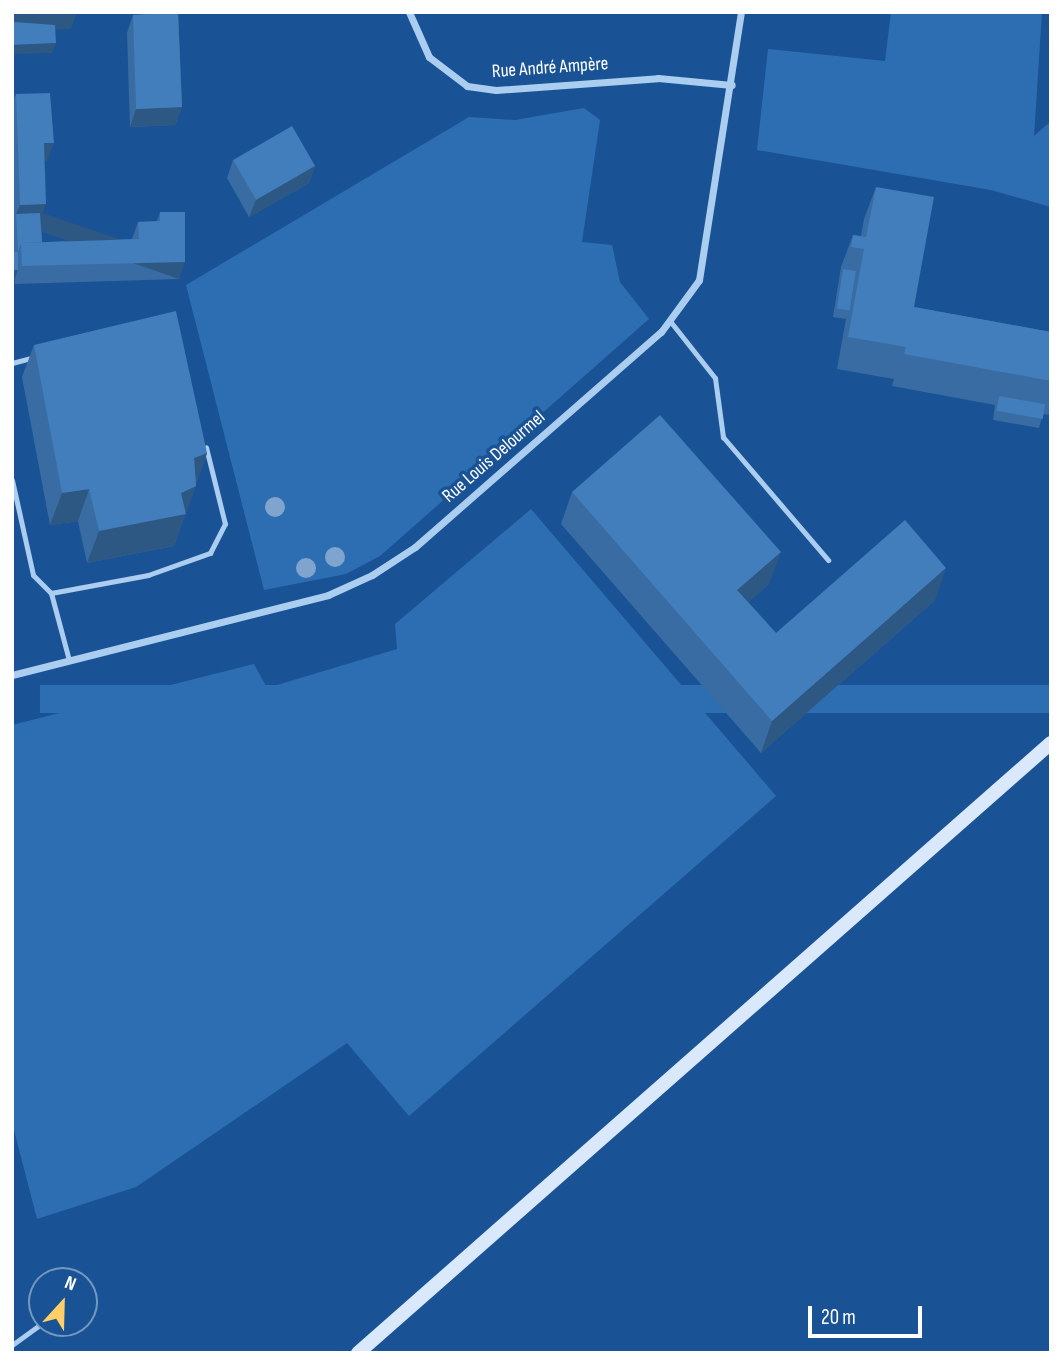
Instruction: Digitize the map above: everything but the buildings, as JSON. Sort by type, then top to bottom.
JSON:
[{"type":"main road","points":[[358,1353],[1051,743]]},
{"type":"street","name":"Rue André Ampère","points":[[409,12],[429,57],[467,86],[496,90],[658,78],[732,85]]},
{"type":"street","name":"Rue Louis Delourmel","points":[[12,676],[328,594],[372,575],[415,547],[670,321],[699,281],[732,85],[741,12]]},
{"type":"lane","points":[[670,321],[715,378],[723,437],[828,560]]},
{"type":"lane","points":[[12,363],[39,355]]},
{"type":"lane","points":[[51,593],[148,575],[210,553],[225,524],[205,443]]},
{"type":"lane","points":[[12,480],[33,575],[51,593],[69,660]]},
{"type":"lane","points":[[12,1345],[28,1333]]},
{"type":"shaded area","points":[[891,12],[1042,12],[1034,136],[1051,121],[1051,207],[991,190],[757,150],[768,49],[885,61]]},
{"type":"shaded area","points":[[584,108],[600,120],[582,242],[612,245],[620,282],[649,319],[380,556],[346,574],[264,590],[186,285],[469,117],[515,120]]},
{"type":"shaded area","points":[[531,509],[776,796],[409,1116],[347,1043],[136,1187],[37,1219],[12,1122],[12,725],[254,664],[267,688],[397,649],[395,624]]},
{"type":"shaded area","points":[[40,685],[1051,685],[1051,713],[40,713]]}]
